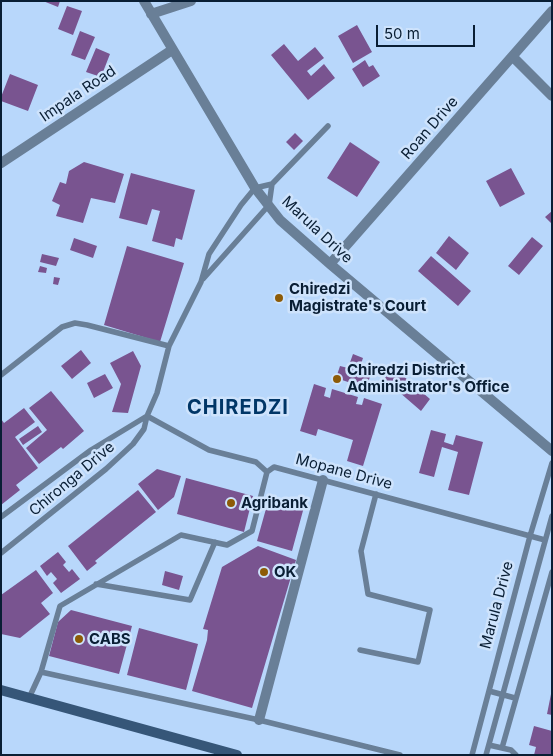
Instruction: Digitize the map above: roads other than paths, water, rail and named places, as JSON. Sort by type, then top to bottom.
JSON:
[{"type":"street","name":"Marula Drive","points":[[144,1],[255,188],[280,220],[552,451]]},
{"type":"street","points":[[151,14],[192,1]]},
{"type":"street","name":"Roan Drive","points":[[330,264],[552,12]]},
{"type":"street","name":"Impala Road","points":[[1,163],[172,50]]},
{"type":"street","points":[[513,57],[552,96]]},
{"type":"street","points":[[259,720],[323,480]]},
{"type":"street","points":[[1,690],[237,755]]},
{"type":"lane","points":[[201,282],[209,254],[241,205],[255,188],[272,184],[328,126]]},
{"type":"lane","points":[[201,282],[269,205],[272,184]]},
{"type":"lane","name":"Chironga Drive","points":[[1,553],[106,469],[133,444],[144,428],[157,393],[169,346],[201,282]]},
{"type":"lane","points":[[1,375],[62,327],[75,323],[87,324],[169,346]]},
{"type":"lane","points":[[29,698],[41,672],[60,606],[181,535],[227,545],[252,531],[267,472],[256,462],[209,450],[147,416]]},
{"type":"lane","name":"Chironga Drive","points":[[1,518],[91,450],[147,416]]},
{"type":"lane","name":"Marula Drive","points":[[472,755],[530,536],[552,463]]},
{"type":"lane","name":"Mopane Drive","points":[[267,472],[274,467],[545,540]]},
{"type":"lane","points":[[360,650],[418,662],[430,610],[368,594],[361,551],[376,494]]},
{"type":"lane","name":"Marula Drive","points":[[486,755],[552,516]]},
{"type":"lane","points":[[96,584],[190,600],[215,542]]},
{"type":"lane","points":[[502,748],[552,572]]},
{"type":"lane","points":[[41,672],[259,720],[400,755]]},
{"type":"lane","points":[[489,691],[515,698]]},
{"type":"lane","points":[[489,745],[511,750],[516,755]]},
{"type":"place","name":"Chiredzi Magistrate's Court","points":[[279,298]]},
{"type":"place","name":"Chiredzi District Administrator's Office","points":[[337,379]]},
{"type":"place","name":"Agribank","points":[[231,503]]},
{"type":"place","name":"OK","points":[[264,572]]},
{"type":"place","name":"CABS","points":[[79,639]]},
{"type":"district","name":"CHIREDZI","points":[[238,408]]}]
